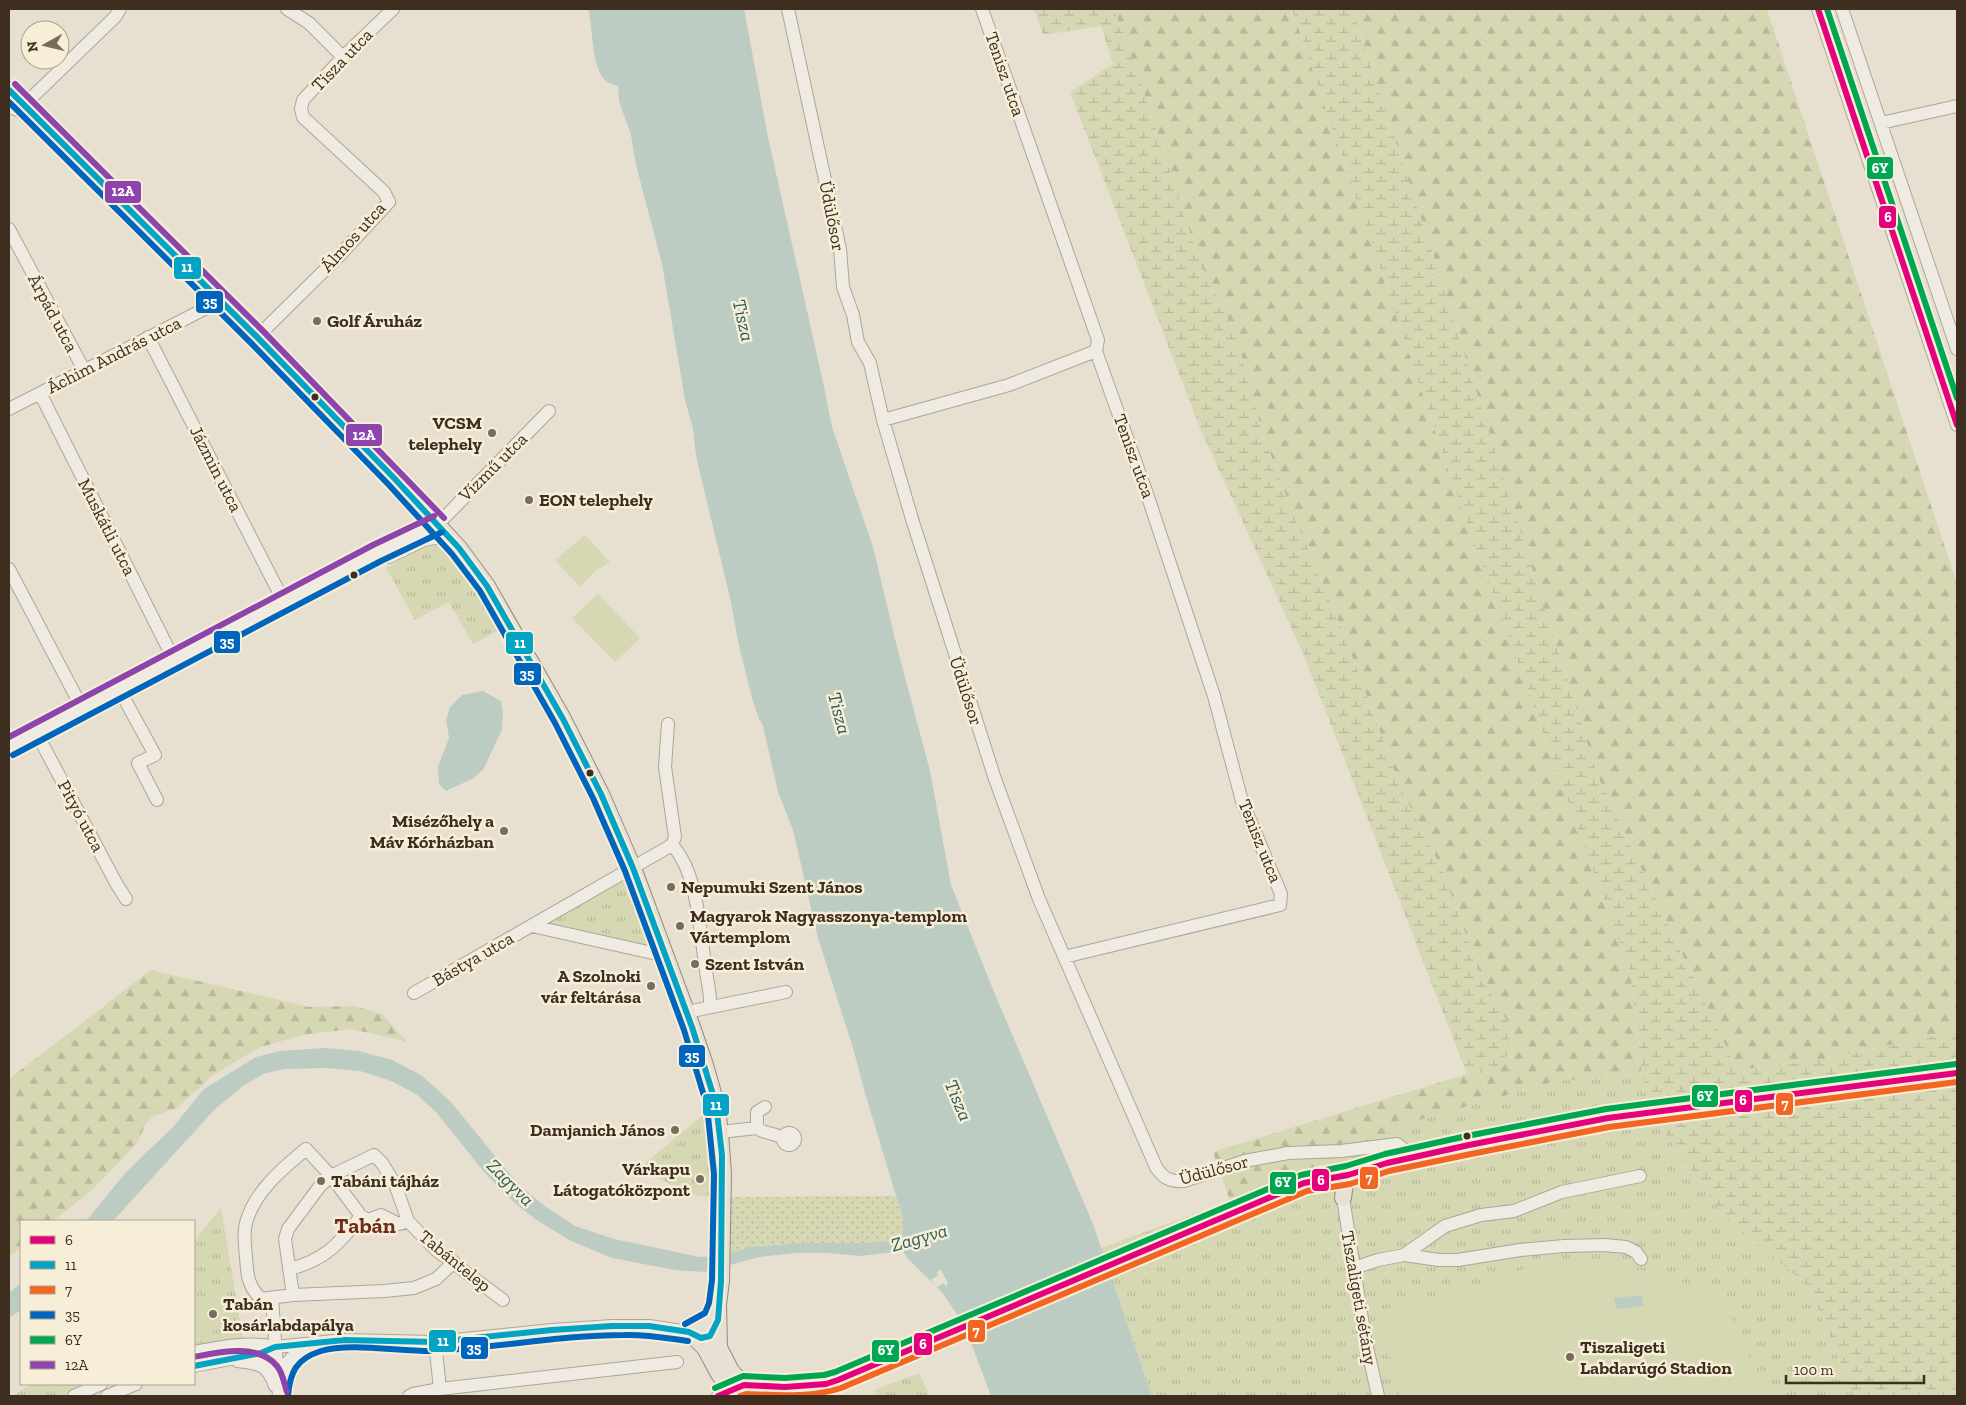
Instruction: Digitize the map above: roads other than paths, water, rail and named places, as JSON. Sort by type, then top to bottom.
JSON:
[{"type":"main road","points":[[9,90],[22,109],[257,337],[438,524],[459,548],[487,586],[563,719],[601,794],[633,868],[689,1019],[716,1104],[720,1132],[722,1197],[721,1281],[715,1342],[719,1374]]},
{"type":"main road","points":[[796,1396],[1309,1182],[1478,1143],[1608,1118],[1957,1073]]},
{"type":"main road","points":[[1343,1198],[1345,1183],[1357,1173],[1368,1168]]},
{"type":"main road","points":[[1335,1177],[1343,1198]]},
{"type":"main road","points":[[1309,1182],[1328,1186],[1343,1198]]},
{"type":"main road","points":[[718,1313],[707,1324],[689,1332],[705,1348],[719,1374],[734,1393]]},
{"type":"main road","points":[[715,1342],[731,1371],[734,1393]]},
{"type":"main road","points":[[734,1393],[826,1384]]},
{"type":"street","points":[[22,109],[115,18],[120,9]]},
{"type":"street","points":[[287,9],[310,23],[343,57]]},
{"type":"street","name":"Tisza utca","points":[[303,117],[301,109],[303,100],[343,57],[393,9]]},
{"type":"street","name":"Üdülősor","points":[[788,9],[840,249],[843,287],[853,314],[858,342],[870,363],[884,420],[943,619],[995,779],[1039,899],[1152,1159],[1160,1173],[1166,1178],[1171,1181],[1184,1181],[1245,1161],[1288,1153],[1342,1151],[1397,1144],[1405,1150],[1410,1158]]},
{"type":"street","name":"Tenisz utca","points":[[982,9],[1098,340],[1096,351],[1146,491],[1214,696],[1242,801],[1281,894],[1280,905],[1064,957]]},
{"type":"street","points":[[1818,9],[1957,425]]},
{"type":"street","points":[[1842,9],[1957,349]]},
{"type":"street","points":[[1881,123],[1957,106]]},
{"type":"street","name":"Álmos utca","points":[[257,337],[339,256],[389,202],[384,192],[303,117]]},
{"type":"street","name":"Árpád utca","points":[[9,229],[84,370]]},
{"type":"street","name":"Áchim András utca","points":[[9,410],[148,336],[220,301]]},
{"type":"street","name":"Jázmin utca","points":[[148,336],[284,602]]},
{"type":"street","points":[[884,420],[1010,384],[1096,351]]},
{"type":"street","name":"Muskátli utca","points":[[40,393],[174,660]]},
{"type":"street","name":"Vízmű utca","points":[[438,524],[549,411]]},
{"type":"street","points":[[9,747],[376,553],[438,524]]},
{"type":"street","points":[[376,553],[389,558],[424,540],[439,537],[459,548]]},
{"type":"street","points":[[9,569],[82,708]]},
{"type":"street","points":[[119,689],[155,755],[138,763],[157,800]]},
{"type":"street","points":[[668,724],[665,767],[675,837],[672,845],[682,856],[694,892],[710,1006]]},
{"type":"street","name":"Pityó utca","points":[[36,732],[126,899]]},
{"type":"street","name":"Bástya utca","points":[[414,993],[672,845]]},
{"type":"street","points":[[532,926],[666,956]]},
{"type":"street","points":[[689,1019],[710,1006],[786,992]]},
{"type":"street","points":[[757,1128],[757,1112],[765,1107]]},
{"type":"street","points":[[720,1132],[757,1128],[764,1133],[778,1134],[784,1139]]},
{"type":"street","points":[[289,1270],[303,1266],[329,1252],[361,1216],[331,1176],[306,1149],[268,1185],[251,1208],[246,1223],[244,1238],[246,1266],[251,1289],[261,1299],[293,1295],[414,1288],[436,1279],[454,1262]]},
{"type":"street","name":"Tabántelep","points":[[293,1295],[285,1239],[288,1229],[320,1186],[331,1176],[374,1155],[382,1163],[395,1184],[408,1221],[436,1250],[503,1300]]},
{"type":"street","points":[[1404,1255],[1445,1226],[1481,1215],[1514,1211],[1562,1192],[1640,1176]]},
{"type":"street","name":"Tiszaligeti sétány","points":[[1343,1198],[1365,1338],[1378,1396]]},
{"type":"street","name":"Tabántelep","points":[[361,1216],[368,1220],[381,1215],[399,1224],[408,1221]]},
{"type":"street","points":[[1354,1268],[1378,1260],[1404,1255],[1438,1260],[1458,1260],[1520,1250],[1564,1246],[1604,1245],[1626,1247],[1636,1252],[1641,1259]]},
{"type":"street","points":[[272,1298],[279,1396]]},
{"type":"street","points":[[195,1366],[261,1353],[275,1347],[320,1342],[373,1340],[435,1342],[612,1326],[650,1326],[689,1332],[705,1332],[715,1342]]},
{"type":"street","points":[[279,1396],[282,1374],[288,1360],[301,1350],[320,1342]]},
{"type":"street","points":[[435,1342],[440,1389]]},
{"type":"street","points":[[195,1352],[260,1344],[275,1347]]},
{"type":"street","points":[[226,1360],[261,1366],[270,1372],[279,1396]]},
{"type":"street","points":[[409,1396],[440,1389],[677,1362]]},
{"type":"street","points":[[74,1396],[100,1385]]},
{"type":"street","points":[[107,1396],[134,1385]]},
{"type":"water","points":[[588,9],[744,9],[768,137],[832,427],[873,547],[930,771],[951,885],[994,992],[1093,1224],[1152,1396],[991,1396],[968,1335],[956,1313],[942,1292],[908,1259],[903,1251],[860,1256],[829,1253],[794,1253],[759,1257],[705,1272],[675,1270],[612,1258],[571,1241],[535,1219],[509,1198],[485,1173],[436,1112],[416,1094],[391,1081],[360,1071],[327,1068],[284,1069],[263,1074],[243,1086],[216,1108],[114,1220],[87,1220],[126,1172],[173,1127],[204,1089],[256,1057],[280,1051],[325,1048],[359,1051],[392,1060],[421,1075],[450,1101],[519,1185],[546,1207],[575,1226],[614,1239],[700,1257],[722,1256],[750,1247],[805,1243],[869,1243],[902,1239],[903,1221],[900,1209],[853,1048],[818,938],[793,830],[778,792],[763,726],[752,698],[696,456],[693,429],[685,400],[662,264],[636,165],[631,135],[619,101],[618,86],[607,82],[598,68],[593,48]]},
{"type":"water","points":[[483,691],[501,701],[503,711],[502,730],[483,770],[472,779],[446,791],[439,784],[438,767],[449,738],[446,720],[450,707],[462,695]]},
{"type":"water","points":[[20,1284],[20,1311],[9,1318],[9,1293]]},
{"type":"water","points":[[1642,1295],[1643,1306],[1616,1309],[1614,1298]]},
{"type":"place","name":"Golf Áruház","points":[[317,321]]},
{"type":"place","name":"VCSM telephely","points":[[492,433]]},
{"type":"place","name":"EON telephely","points":[[529,500]]},
{"type":"place","name":"Misézőhely a Máv Kórházban","points":[[504,831]]},
{"type":"place","name":"Nepumuki Szent János","points":[[671,887]]},
{"type":"place","name":"Magyarok Nagyasszonya-templom Vártemplom","points":[[680,926]]},
{"type":"place","name":"Szent István","points":[[695,964]]},
{"type":"place","name":"A Szolnoki vár feltárása","points":[[651,986]]},
{"type":"place","name":"Damjanich János","points":[[675,1130]]},
{"type":"place","name":"Várkapu Látogatóközpont","points":[[700,1179]]},
{"type":"place","name":"Tabáni tájház","points":[[321,1181]]},
{"type":"place","name":"Tabán kosárlabdapálya","points":[[213,1314]]},
{"type":"place","name":"Tiszaligeti Labdarúgó Stadion","points":[[1570,1357]]},
{"type":"district","name":"Tabán","points":[[365,1225]]},
{"type":"water label","name":"Tisza","points":[[744,320]]},
{"type":"water label","name":"Tisza","points":[[840,713]]},
{"type":"water label","name":"Tisza","points":[[959,1100]]},
{"type":"water label","name":"Zagyva","points":[[511,1182]]},
{"type":"water label","name":"Zagyva","points":[[919,1237]]}]
